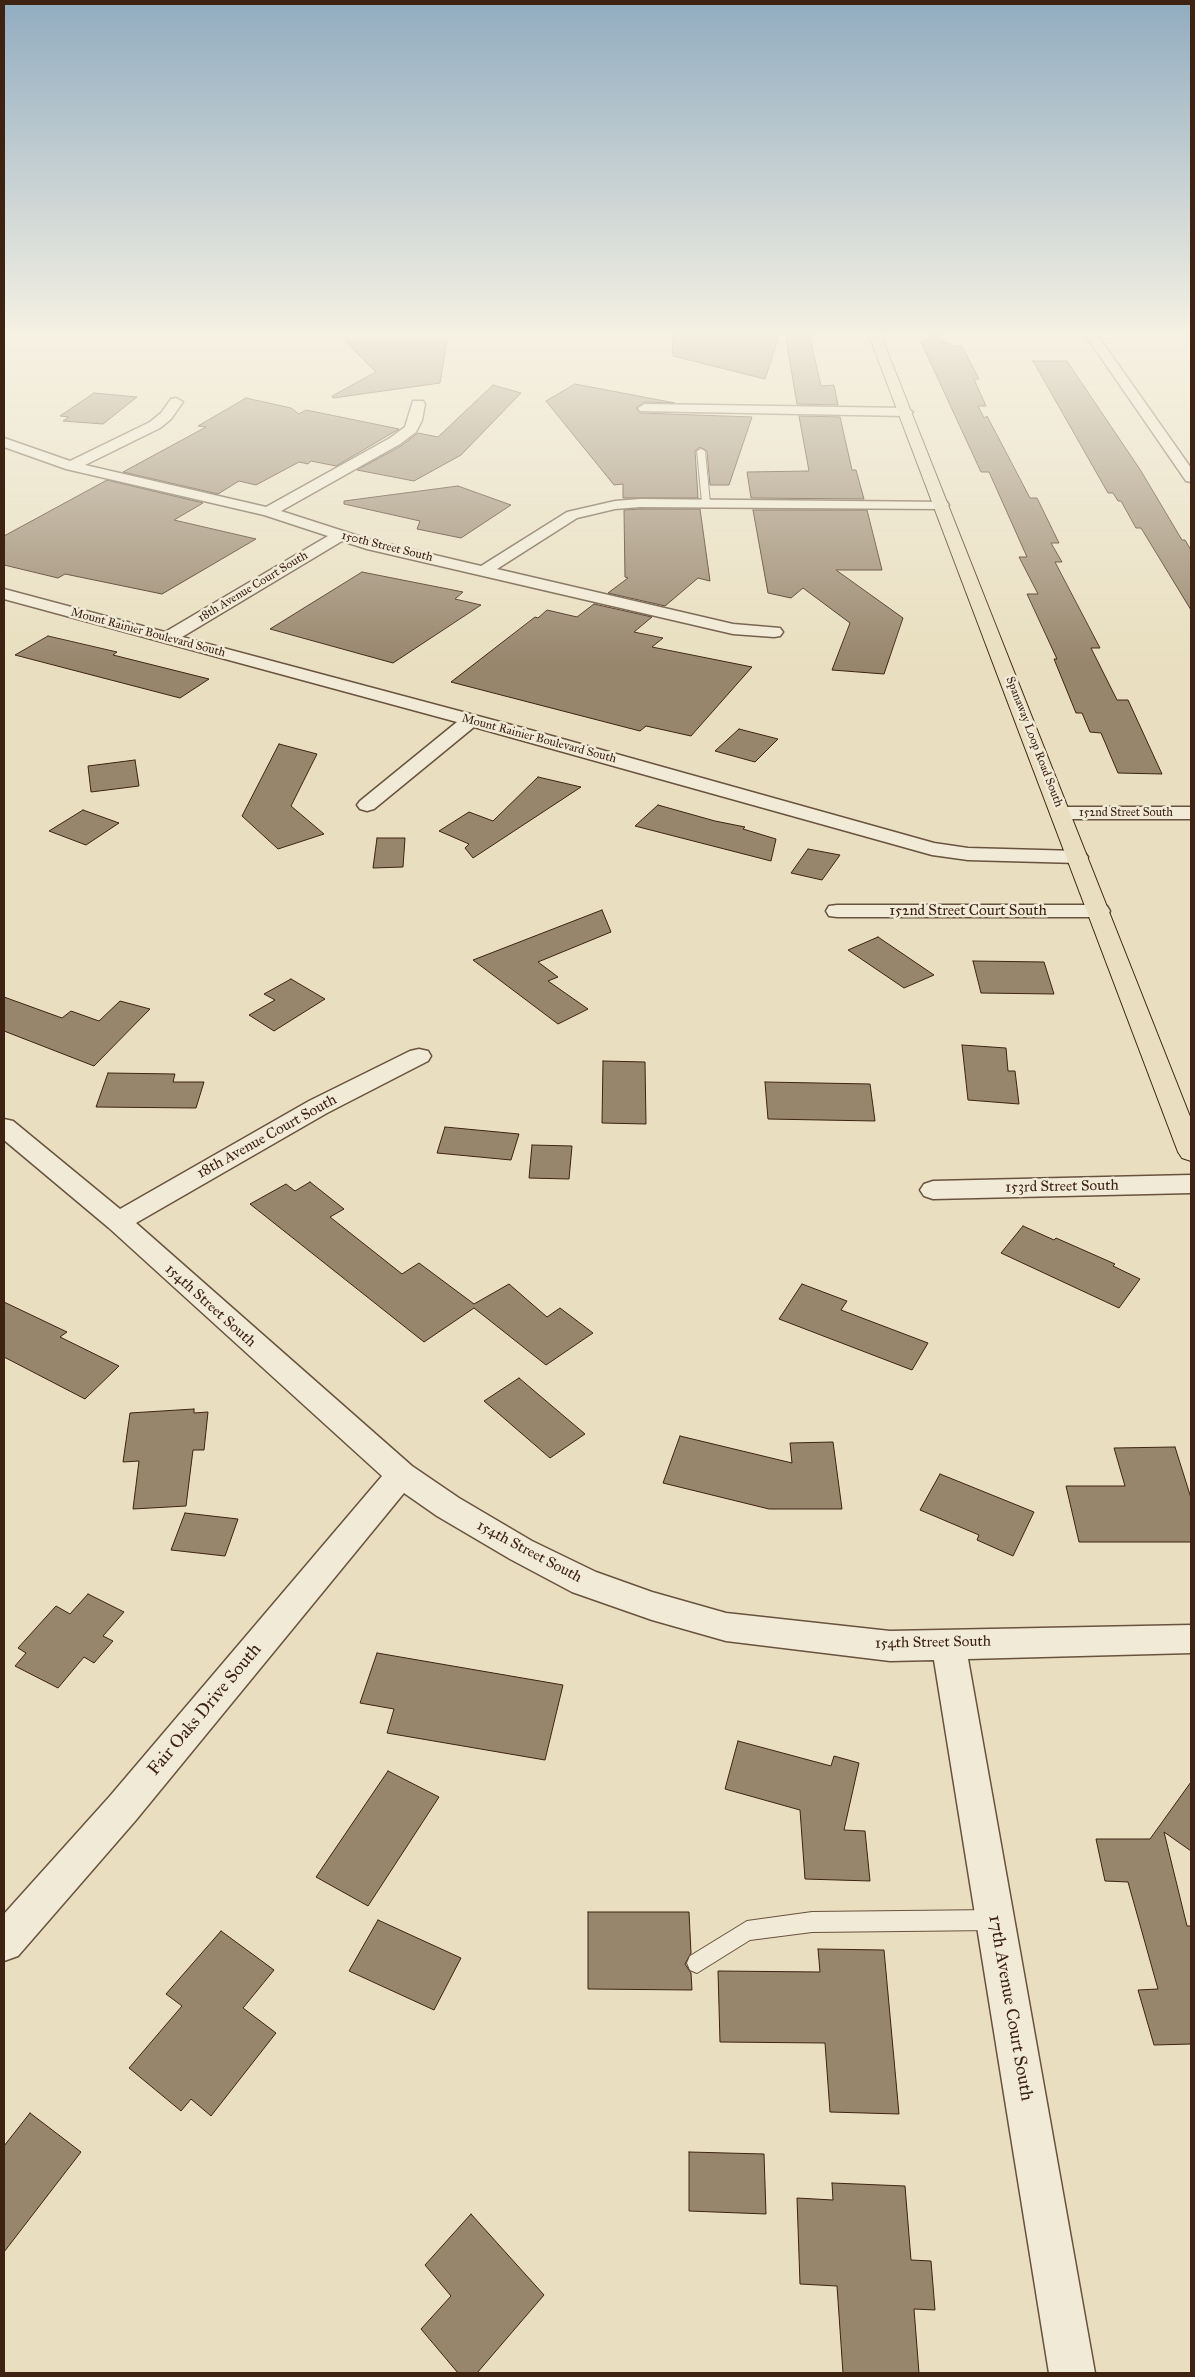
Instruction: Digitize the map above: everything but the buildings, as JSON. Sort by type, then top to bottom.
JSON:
[{"type":"main road","name":"Spanaway Loop Road South","points":[[918,444],[1191,1152]]},
{"type":"street","name":"150th Street South","points":[[9,444],[71,466],[268,512],[367,544],[734,629],[774,632]]},
{"type":"street","points":[[71,466],[115,444]]},
{"type":"street","points":[[268,512],[390,444]]},
{"type":"street","points":[[1167,444],[1191,478]]},
{"type":"street","points":[[483,571],[552,526],[585,510],[628,503],[942,505]]},
{"type":"street","name":"18th Avenue Court South","points":[[167,638],[340,536]]},
{"type":"street","name":"Mount Rainier Boulevard South","points":[[7,598],[167,638],[471,720],[932,849],[968,854],[1078,857]]},
{"type":"street","points":[[367,805],[471,720]]},
{"type":"street","name":"152nd Street South","points":[[1062,813],[1191,812]]},
{"type":"street","name":"152nd Street Court South","points":[[837,911],[1099,911]]},
{"type":"street","name":"18th Avenue Court South","points":[[118,1222],[318,1107],[418,1056]]},
{"type":"street","name":"154th Street South","points":[[4,1127],[118,1222],[298,1385],[401,1475],[448,1507],[521,1550],[584,1582],[652,1606],[726,1627],[890,1646],[948,1643],[1191,1639]]},
{"type":"street","name":"153rd Street South","points":[[933,1190],[1191,1184]]},
{"type":"street","name":"Fair Oaks Drive South","points":[[4,1942],[123,1808],[401,1475]]},
{"type":"street","name":"17th Avenue Court South","points":[[948,1643],[1072,2373]]},
{"type":"lane","points":[[701,451],[706,503]]},
{"type":"lane","points":[[697,1962],[747,1931],[812,1922],[995,1920]]}]
